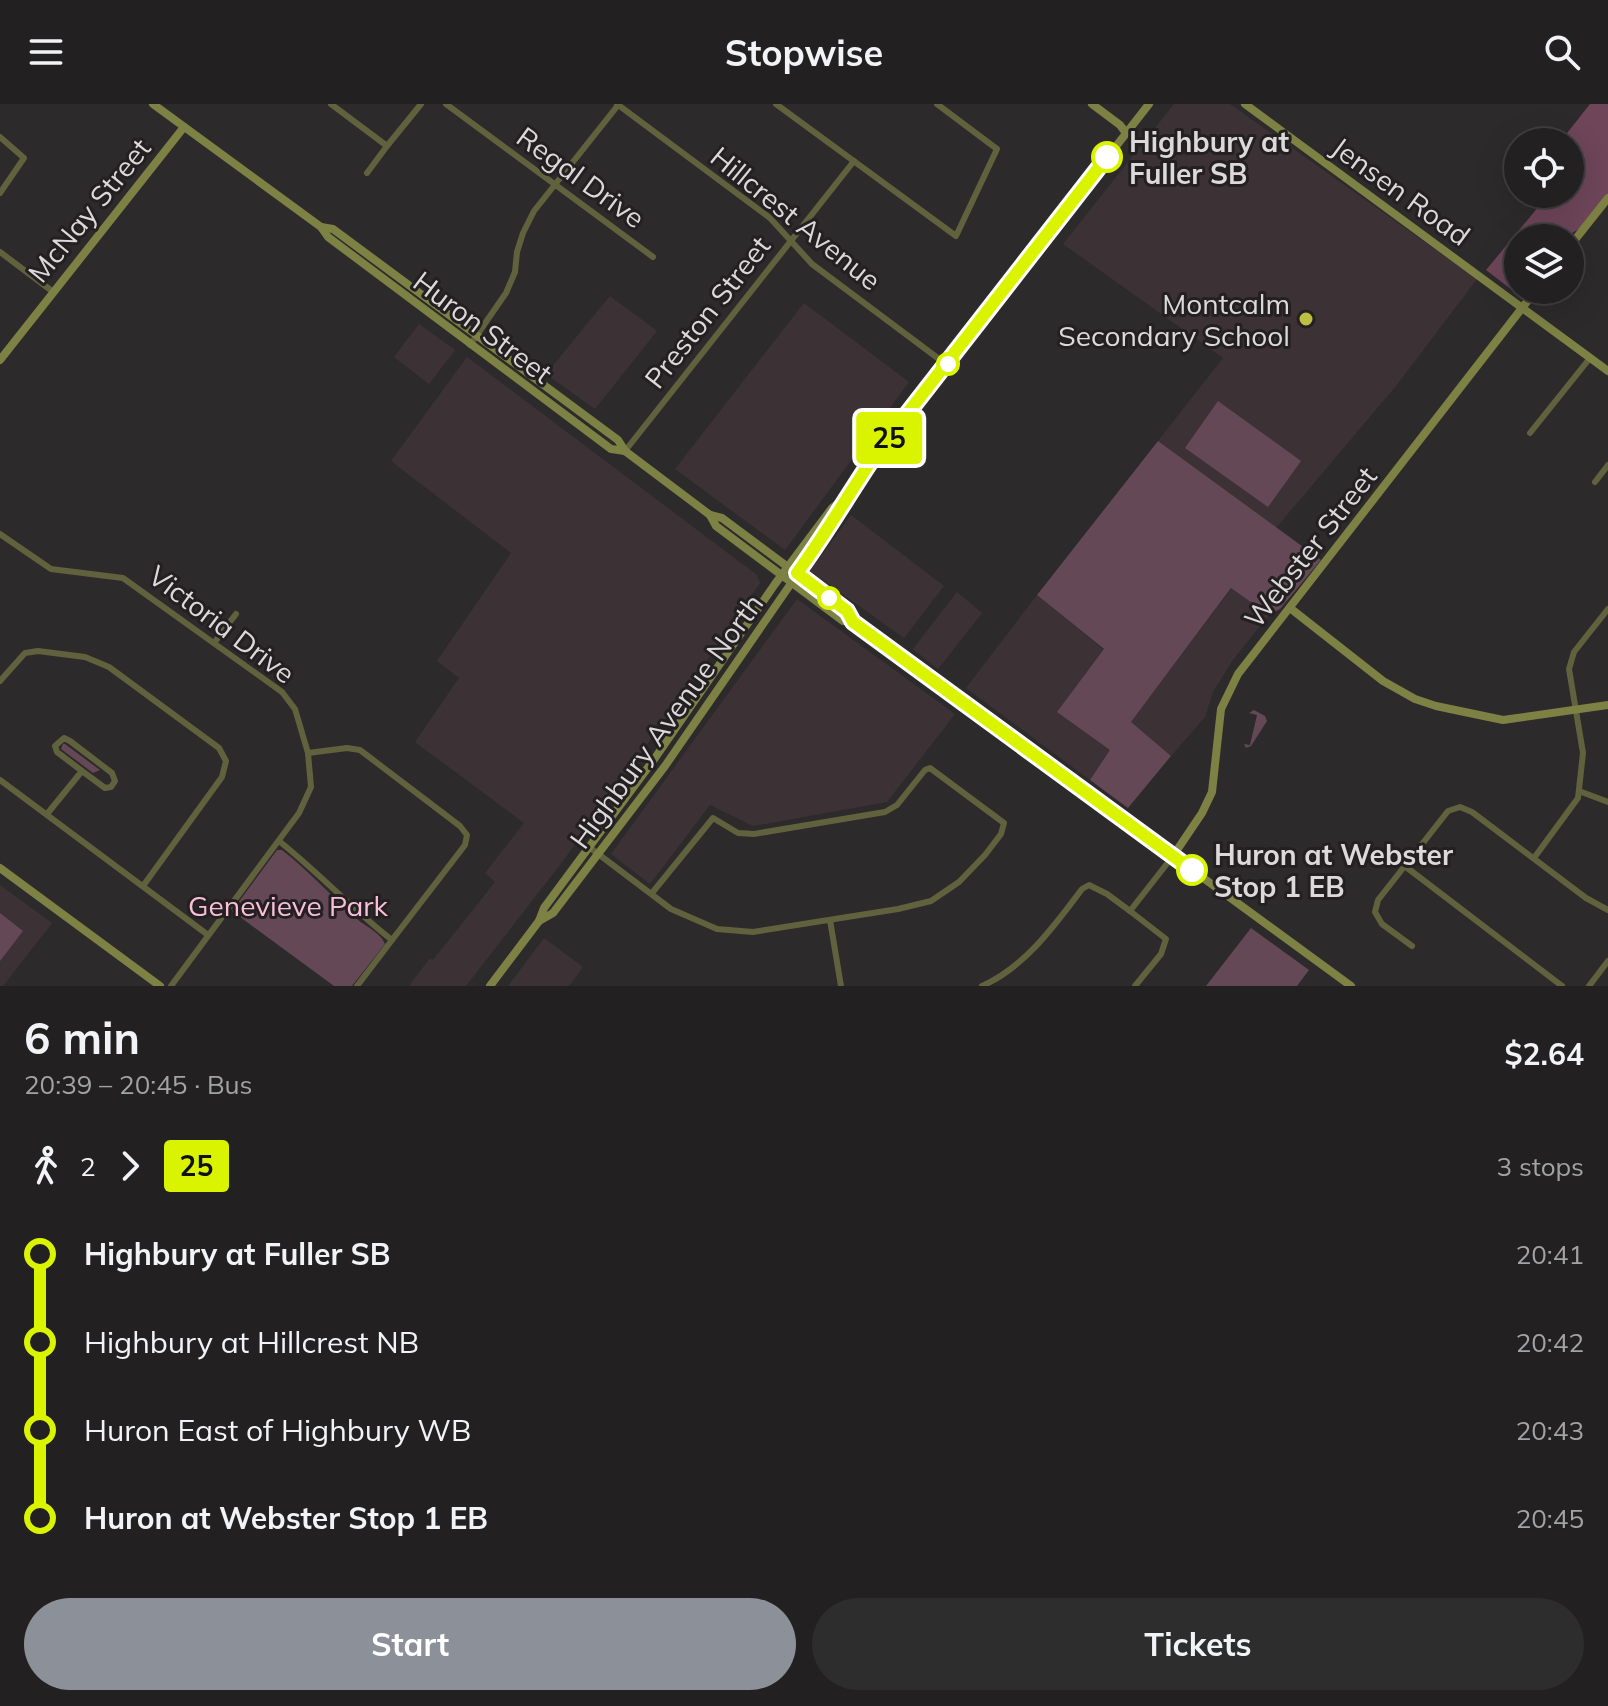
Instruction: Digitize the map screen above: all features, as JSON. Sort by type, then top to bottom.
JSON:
[{"type":"main road","name":"Huron Street","points":[[153,104],[321,227],[328,237],[611,449],[625,451]]},
{"type":"main road","points":[[1092,104],[1126,133]]},
{"type":"main road","name":"Highbury Avenue North","points":[[539,921],[553,913],[665,766],[839,514],[845,499],[875,455],[1149,104]]},
{"type":"main road","name":"Jensen Road","points":[[1245,104],[1608,371]]},
{"type":"main road","name":"McNay Street","points":[[0,360],[184,127]]},
{"type":"main road","points":[[1584,228],[1608,198]]},
{"type":"main road","name":"Huron Street","points":[[321,227],[333,229],[618,440],[625,451],[710,515],[722,518],[797,573],[847,611],[853,622],[1351,986]]},
{"type":"main road","name":"Webster Street","points":[[1173,856],[1212,792],[1221,709],[1238,674],[1525,304]]},
{"type":"main road","name":"Highbury Avenue North","points":[[490,986],[655,758],[781,576],[832,508],[845,499]]},
{"type":"main road","name":"Huron Street","points":[[710,515],[716,526],[781,576],[843,621],[853,622]]},
{"type":"main road","points":[[1290,608],[1383,681],[1415,699],[1503,720],[1608,705]]},
{"type":"main road","points":[[0,868],[160,986]]},
{"type":"street","points":[[331,104],[387,146]]},
{"type":"street","points":[[367,173],[421,104]]},
{"type":"street","name":"Regal Drive","points":[[446,104],[653,257]]},
{"type":"street","points":[[470,345],[506,293],[529,222],[618,104]]},
{"type":"street","name":"Hillcrest Avenue","points":[[618,104],[770,218],[812,264],[947,365]]},
{"type":"street","points":[[776,104],[956,236],[997,149],[937,104]]},
{"type":"street","points":[[0,137],[24,158],[0,193]]},
{"type":"street","name":"Preston Street","points":[[625,451],[854,161]]},
{"type":"street","points":[[0,252],[52,291]]},
{"type":"street","points":[[1530,433],[1590,358]]},
{"type":"street","points":[[1595,482],[1608,465]]},
{"type":"street","name":"Victoria Drive","points":[[0,534],[51,569],[123,578],[282,692],[295,709],[308,753],[311,787],[299,813],[171,986]]},
{"type":"street","points":[[1534,858],[1568,814],[1579,791],[1583,753],[1569,669],[1574,652],[1608,609]]},
{"type":"street","points":[[214,643],[236,614]]},
{"type":"street","points":[[0,681],[25,653],[38,651],[85,657],[109,667],[219,748],[226,761],[222,777],[143,886]]},
{"type":"street","points":[[64,738],[70,741],[112,773],[115,781],[109,789],[105,788],[82,771],[57,752],[55,746],[59,740],[64,738]]},
{"type":"street","points":[[308,753],[347,748],[360,750],[467,835],[465,845],[357,986]]},
{"type":"street","points":[[589,847],[671,909],[717,929],[753,932],[931,901],[959,882],[985,855],[1001,834],[1004,823],[930,768],[925,770],[897,805],[885,812],[754,834],[738,833],[713,818],[652,893]]},
{"type":"street","points":[[47,814],[82,771]]},
{"type":"street","points":[[0,780],[208,935]]},
{"type":"street","points":[[1579,791],[1608,802]]},
{"type":"street","points":[[1412,946],[1382,924],[1375,912],[1378,900],[1448,811],[1460,807],[1472,812],[1586,898],[1608,910]]},
{"type":"street","points":[[279,841],[310,866],[359,915],[392,940]]},
{"type":"street","points":[[1130,911],[1173,856]]},
{"type":"street","points":[[1406,867],[1562,986]]},
{"type":"street","points":[[982,986],[992,982],[1032,951],[1082,889],[1089,885],[1107,894],[1166,939],[1161,954],[1135,986]]},
{"type":"street","points":[[830,920],[841,986]]},
{"type":"street","points":[[1589,986],[1608,961]]},
{"type":"shaded area","name":"Montcalm Secondary School","points":[[1174,104],[1230,104],[1477,279],[1396,386],[1276,528],[1158,441],[1223,358],[1063,244]]},
{"type":"shaded area","points":[[1590,104],[1608,104],[1608,198],[1592,221],[1584,226],[1524,224],[1537,208],[1584,208],[1584,128],[1571,128]]},
{"type":"shaded area","points":[[1504,248],[1504,284],[1486,270]]},
{"type":"shaded area","points":[[610,296],[657,331],[595,409],[546,374]]},
{"type":"shaded area","points":[[804,303],[909,382],[785,550],[675,469]]},
{"type":"shaded area","points":[[419,324],[455,350],[429,384],[394,357]]},
{"type":"shaded area","points":[[467,357],[757,575],[760,583],[566,857],[466,986],[409,986],[495,882],[485,873],[524,823],[415,742],[459,678],[437,661],[511,553],[391,461]]},
{"type":"shaded area","points":[[851,515],[944,586],[904,638],[810,571]]},
{"type":"shaded area","points":[[1232,588],[1269,615],[1232,661],[1213,692],[1205,717],[1171,756],[1130,723]]},
{"type":"shaded area","points":[[957,592],[982,613],[938,669],[913,649]]},
{"type":"shaded area","points":[[1037,595],[1104,650],[1111,751],[1090,780],[966,688]]},
{"type":"shaded area","points":[[797,599],[955,714],[887,802],[753,826],[710,805],[650,884],[611,854]]},
{"type":"shaded area","points":[[0,885],[52,923],[3,986],[0,986]]},
{"type":"shaded area","points":[[544,938],[583,967],[569,986],[508,986]]},
{"type":"green space","points":[[1218,401],[1301,461],[1268,507],[1185,448]]},
{"type":"green space","points":[[1158,441],[1321,560],[1280,609],[1269,615],[1231,588],[1131,722],[1171,756],[1128,808],[1090,780],[1110,750],[1057,712],[1104,649],[1037,595]]},
{"type":"green space","points":[[1254,710],[1265,716],[1267,721],[1251,746],[1246,748],[1244,744],[1250,745],[1257,715],[1249,713]]},
{"type":"green space","points":[[63,744],[100,770],[93,773],[61,749]]},
{"type":"green space","name":"Genevieve Park","points":[[277,850],[292,858],[383,940],[385,944],[352,986],[334,986],[232,911]]},
{"type":"green space","points":[[0,913],[23,931],[0,961]]},
{"type":"green space","points":[[1251,928],[1309,970],[1297,986],[1206,986]]},
{"type":"bus line","name":"25","points":[[1107,157],[875,455],[845,499],[839,514],[797,573],[847,611],[853,622],[1192,870]]},
{"type":"place","name":"Highbury at Fuller SB","points":[[1107,157]]},
{"type":"place","name":"Montcalm Secondary School","points":[[1306,319]]},
{"type":"place","name":"Huron at Webster Stop 1 EB","points":[[1192,870]]}]
